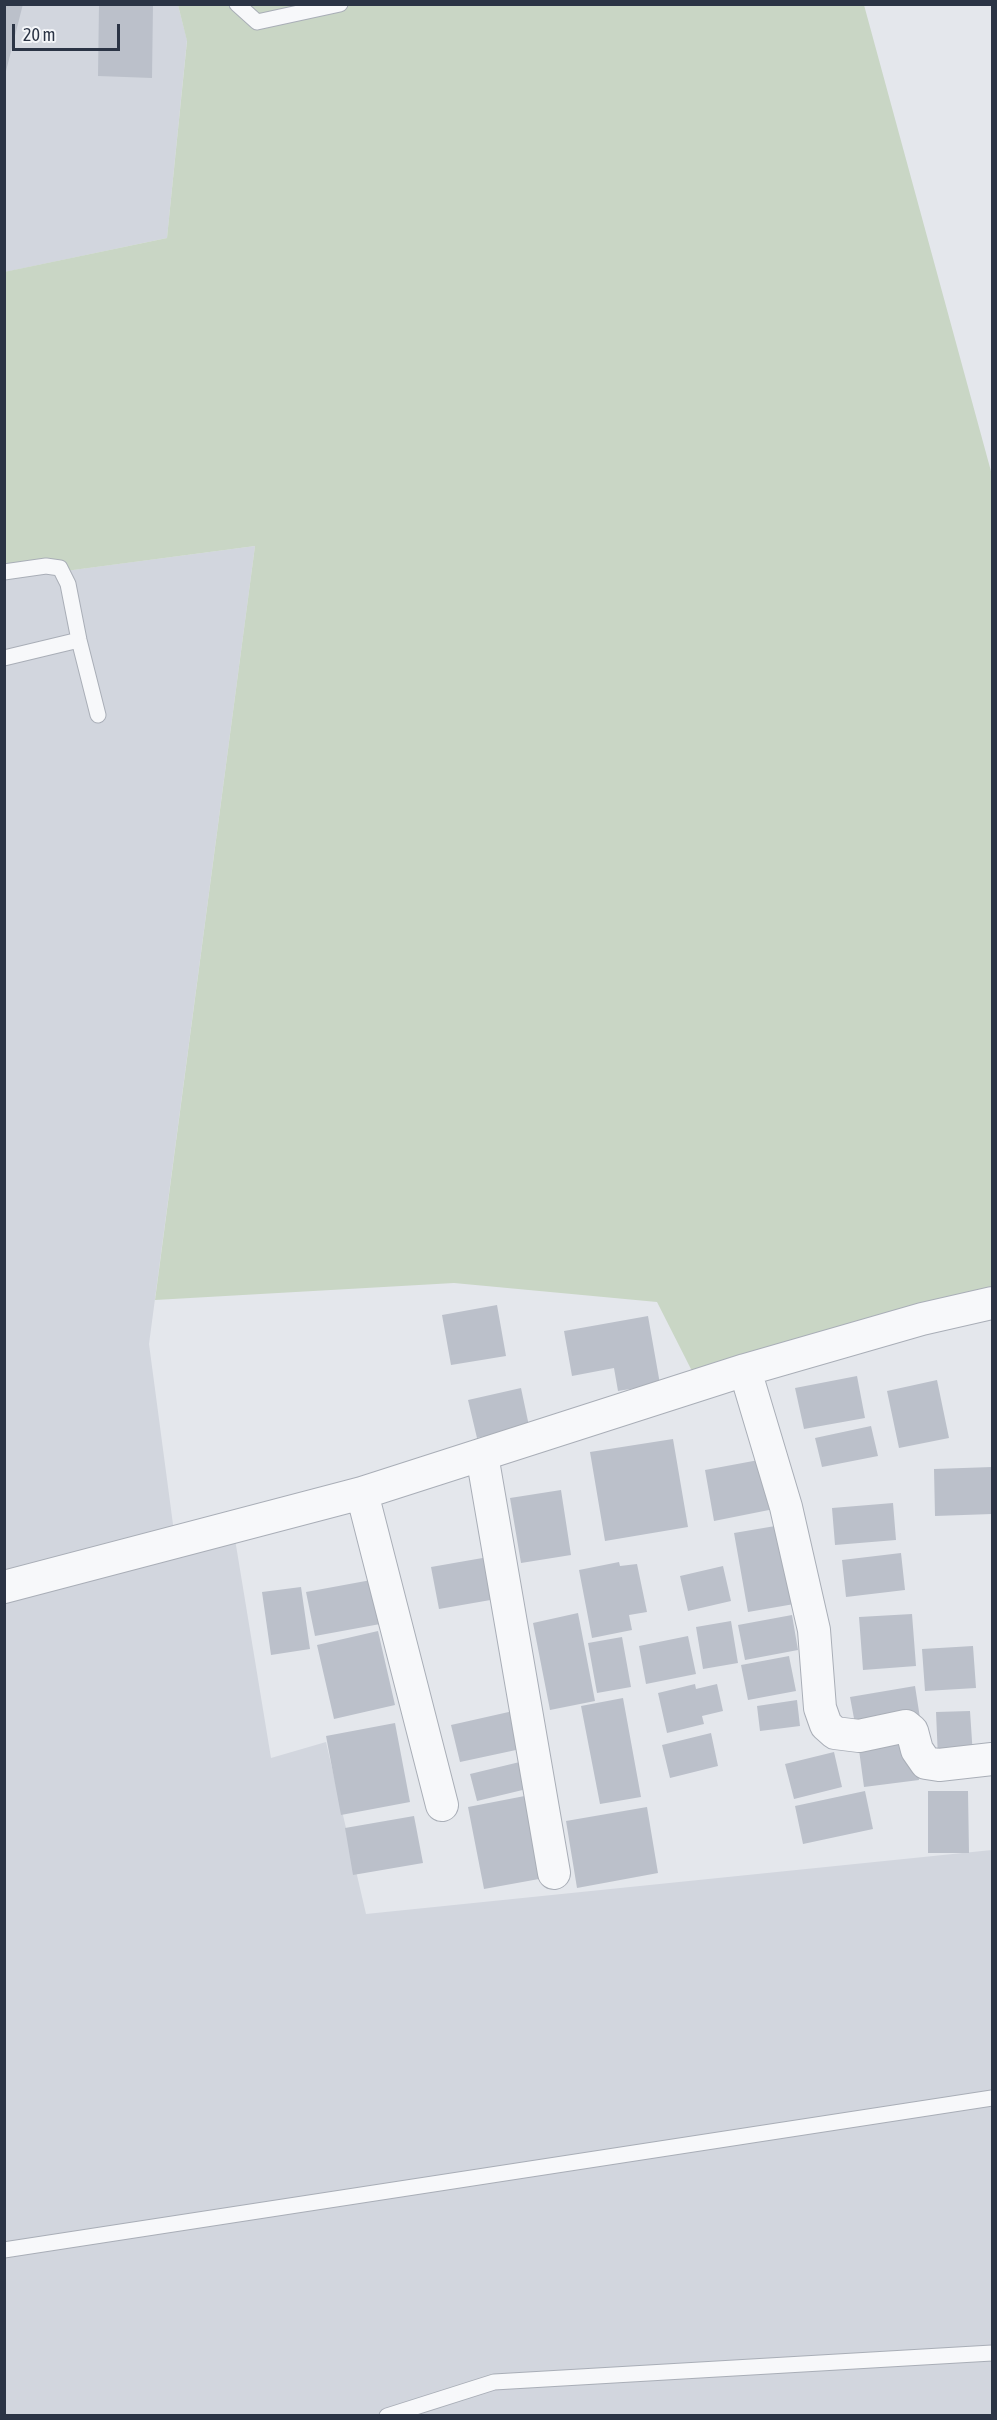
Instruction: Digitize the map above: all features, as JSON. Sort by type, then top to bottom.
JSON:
[{"type":"street","points":[[4,1587],[362,1493],[746,1370],[922,1319],[993,1303]]},
{"type":"street","points":[[746,1370],[786,1507],[813,1630],[820,1708],[826,1725],[835,1733],[859,1736],[906,1726],[912,1731],[917,1750],[926,1763],[939,1765],[993,1759]]},
{"type":"street","points":[[482,1455],[554,1873]]},
{"type":"street","points":[[362,1493],[442,1805]]},
{"type":"lane","points":[[237,4],[239,9],[257,22],[340,4]]},
{"type":"lane","points":[[4,572],[46,566],[60,568],[68,584],[98,715]]},
{"type":"lane","points":[[4,658],[79,640]]},
{"type":"lane","points":[[4,2250],[993,2098]]},
{"type":"lane","points":[[387,2415],[494,2382],[993,2353]]},
{"type":"shaded area","points":[[4,5],[178,5],[187,40],[167,238],[5,272]]},
{"type":"shaded area","points":[[255,546],[149,1344],[176,1547],[233,1527],[271,1758],[326,1742],[366,1914],[992,1850],[992,2415],[5,2415],[4,579]]},
{"type":"green space","points":[[178,5],[864,5],[992,475],[992,1290],[694,1375],[657,1302],[454,1283],[155,1300],[255,546],[5,579],[4,272],[167,238],[187,41]]},
{"type":"building","points":[[4,4],[23,4],[5,75],[4,75]]},
{"type":"building","points":[[99,4],[153,4],[152,78],[98,76]]},
{"type":"building","points":[[497,1305],[506,1356],[451,1365],[442,1315]]},
{"type":"building","points":[[648,1316],[660,1384],[618,1391],[614,1368],[572,1376],[564,1331]]},
{"type":"building","points":[[857,1376],[865,1418],[804,1429],[795,1388]]},
{"type":"building","points":[[937,1380],[949,1438],[899,1448],[887,1391]]},
{"type":"building","points":[[521,1388],[529,1426],[477,1438],[468,1400]]},
{"type":"building","points":[[871,1426],[878,1456],[822,1467],[815,1438]]},
{"type":"building","points":[[673,1439],[688,1527],[605,1541],[590,1452]]},
{"type":"building","points":[[764,1459],[774,1509],[714,1521],[705,1470]]},
{"type":"building","points":[[992,1467],[992,1514],[935,1516],[934,1469]]},
{"type":"building","points":[[561,1490],[571,1555],[521,1563],[510,1498]]},
{"type":"building","points":[[893,1503],[896,1540],[835,1545],[832,1508]]},
{"type":"building","points":[[787,1524],[800,1603],[748,1612],[734,1533]]},
{"type":"building","points":[[901,1553],[905,1590],[846,1597],[842,1560]]},
{"type":"building","points":[[494,1556],[502,1598],[439,1609],[431,1567]]},
{"type":"building","points":[[619,1562],[620,1566],[637,1564],[647,1612],[629,1615],[632,1630],[592,1638],[579,1570]]},
{"type":"building","points":[[723,1566],[731,1601],[688,1611],[680,1576]]},
{"type":"building","points":[[382,1578],[391,1622],[315,1636],[306,1592]]},
{"type":"building","points":[[301,1587],[310,1649],[271,1655],[262,1592]]},
{"type":"building","points":[[578,1613],[595,1701],[550,1710],[533,1623]]},
{"type":"building","points":[[912,1614],[916,1666],[863,1670],[859,1617]]},
{"type":"building","points":[[792,1615],[798,1650],[745,1660],[738,1625]]},
{"type":"building","points":[[731,1621],[738,1663],[703,1669],[696,1627]]},
{"type":"building","points":[[378,1631],[395,1705],[334,1719],[317,1645]]},
{"type":"building","points":[[688,1636],[696,1674],[646,1684],[639,1646]]},
{"type":"building","points":[[622,1637],[631,1687],[597,1693],[588,1643]]},
{"type":"building","points":[[973,1646],[976,1688],[925,1691],[922,1649]]},
{"type":"building","points":[[789,1656],[796,1691],[748,1700],[741,1665]]},
{"type":"building","points":[[695,1684],[696,1689],[717,1684],[723,1711],[702,1716],[704,1724],[667,1733],[658,1693]]},
{"type":"building","points":[[915,1686],[920,1718],[856,1729],[850,1697]]},
{"type":"building","points":[[623,1698],[641,1797],[600,1804],[581,1706]]},
{"type":"building","points":[[797,1700],[800,1726],[760,1731],[757,1706]]},
{"type":"building","points":[[522,1709],[530,1747],[460,1762],[451,1725]]},
{"type":"building","points":[[970,1711],[973,1756],[938,1758],[936,1712]]},
{"type":"building","points":[[395,1723],[410,1802],[341,1815],[326,1736]]},
{"type":"building","points":[[711,1733],[718,1766],[670,1778],[662,1745]]},
{"type":"building","points":[[913,1742],[919,1780],[864,1787],[859,1750]]},
{"type":"building","points":[[834,1752],[842,1787],[794,1799],[785,1764]]},
{"type":"building","points":[[528,1760],[535,1787],[477,1801],[470,1774]]},
{"type":"building","points":[[865,1791],[873,1829],[803,1844],[795,1806]]},
{"type":"building","points":[[928,1791],[968,1791],[969,1853],[928,1853]]},
{"type":"building","points":[[535,1794],[550,1877],[484,1889],[468,1807]]},
{"type":"building","points":[[647,1807],[658,1873],[577,1888],[566,1821]]},
{"type":"building","points":[[414,1816],[423,1863],[353,1875],[345,1828]]}]
